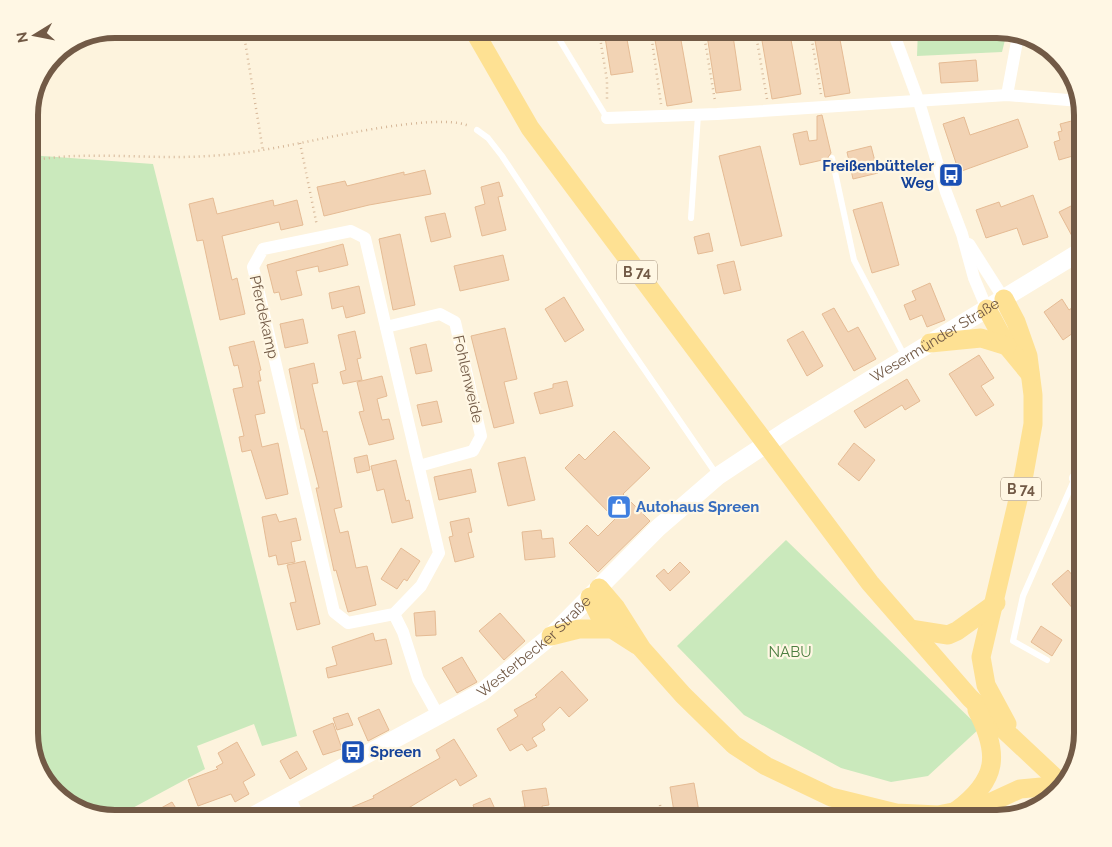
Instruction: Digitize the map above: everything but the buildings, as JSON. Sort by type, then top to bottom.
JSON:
[{"type":"main road","name":"B 74","points":[[478,37],[530,128],[870,583],[970,698],[1058,780]]},
{"type":"main road","points":[[1004,299],[1025,345],[1030,374]]},
{"type":"main road","points":[[987,309],[1007,346],[1030,374]]},
{"type":"main road","points":[[930,343],[981,338],[1007,346]]},
{"type":"main road","name":"B 74","points":[[996,603],[1033,424],[1034,394],[1030,374]]},
{"type":"main road","points":[[595,593],[602,621],[642,648]]},
{"type":"main road","points":[[595,593],[616,608],[642,648],[683,695],[734,745],[766,766],[831,797],[879,810]]},
{"type":"main road","points":[[910,628],[948,635],[958,631],[996,603]]},
{"type":"main road","points":[[996,603],[981,657],[983,672],[986,685],[993,700],[1020,744]]},
{"type":"main road","points":[[551,636],[579,629],[612,629]]},
{"type":"main road","points":[[958,810],[969,801],[988,776],[992,762],[992,745],[970,698]]},
{"type":"main road","points":[[964,810],[983,806],[1020,789],[1052,786]]},
{"type":"street","points":[[895,37],[919,102],[946,192],[962,234],[974,278],[987,309]]},
{"type":"street","points":[[1007,95],[1017,41]]},
{"type":"street","points":[[607,118],[824,108],[1007,95],[1073,100]]},
{"type":"street","name":"Pferdekamp","points":[[351,231],[365,238],[440,553],[421,586],[394,614],[348,623],[334,612],[253,267],[264,249],[319,237],[351,231]]},
{"type":"street","points":[[962,234],[1004,299]]},
{"type":"street","name":"Wesermünder Straße","points":[[786,431],[1074,256]]},
{"type":"street","name":"Fohlenweide","points":[[386,327],[440,314],[455,322],[481,436],[473,452],[419,466]]},
{"type":"street","name":"Westerbecker Straße","points":[[264,810],[482,692],[551,636],[666,522],[718,476],[786,431]]},
{"type":"street","points":[[394,614],[403,632],[418,679],[439,717]]},
{"type":"street","points":[[289,796],[295,810]]},
{"type":"lane","points":[[558,37],[607,118]]},
{"type":"lane","points":[[691,218],[698,115]]},
{"type":"lane","points":[[478,130],[488,138],[502,156],[622,337],[718,476]]},
{"type":"lane","points":[[832,158],[854,260],[906,358]]},
{"type":"lane","points":[[1048,660],[1013,641],[1023,596],[1074,486]]},
{"type":"path","points":[[244,37],[263,151]]},
{"type":"path","points":[[651,37],[663,116]]},
{"type":"path","points":[[705,37],[717,114]]},
{"type":"path","points":[[756,37],[769,111]]},
{"type":"path","points":[[811,37],[824,108]]},
{"type":"path","points":[[600,38],[607,80],[607,118]]},
{"type":"path","points":[[38,161],[125,156],[206,156],[263,151],[399,126],[464,124],[478,130]]},
{"type":"path","points":[[300,143],[319,237]]},
{"type":"path","points":[[660,805],[661,810]]},
{"type":"green space","points":[[918,37],[1005,38],[1002,52],[917,56]]},
{"type":"green space","points":[[38,156],[153,164],[297,736],[262,746],[254,724],[197,746],[205,769],[129,810],[105,809],[81,802],[68,794],[48,771],[39,747]]},
{"type":"green space","name":"NABU","points":[[786,540],[980,728],[928,776],[891,782],[841,768],[744,715],[677,646]]},
{"type":"place","name":"Freißenbütteler Weg","points":[[951,175]]},
{"type":"place","name":"Autohaus Spreen","points":[[619,507]]},
{"type":"place","name":"Spreen","points":[[353,752]]}]
